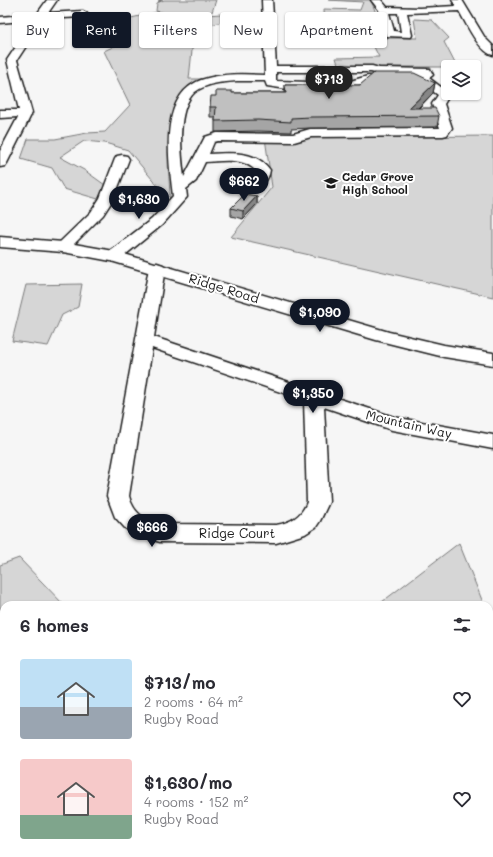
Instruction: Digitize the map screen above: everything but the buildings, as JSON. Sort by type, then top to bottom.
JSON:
[{"type":"main road","name":"Ridge Road","points":[[0,242],[63,247],[114,256],[383,336],[437,349],[493,359]]},
{"type":"street","points":[[44,12],[52,0]]},
{"type":"street","points":[[114,256],[157,222],[180,197],[174,135],[182,103],[192,89],[200,84],[216,80],[271,74],[372,69],[380,71],[426,71],[427,75],[422,78],[371,78],[344,86],[287,86],[271,84],[271,74],[267,0]]},
{"type":"street","points":[[376,0],[384,10],[390,34],[407,35],[402,10]]},
{"type":"street","points":[[384,10],[402,10],[459,4],[481,40],[493,52]]},
{"type":"street","points":[[0,20],[12,19]]},
{"type":"street","points":[[0,163],[26,113],[12,60],[20,48]]},
{"type":"street","points":[[0,61],[12,60]]},
{"type":"street","points":[[179,188],[192,178],[209,140],[217,137],[294,138],[310,133],[443,132],[446,128],[438,104],[444,94],[422,78]]},
{"type":"street","points":[[0,114],[26,113]]},
{"type":"street","points":[[201,158],[239,158],[257,163],[263,170],[262,178],[259,181],[247,183]]},
{"type":"street","points":[[63,247],[96,215],[107,198],[122,159]]},
{"type":"street","name":"Ridge Court","points":[[157,268],[118,496],[121,509],[130,520],[143,528],[160,533],[276,534],[293,530],[308,522],[313,516],[318,502],[314,398]]},
{"type":"street","name":"Mountain Way","points":[[145,340],[392,423],[493,442]]},
{"type":"shaded area","points":[[164,0],[216,0],[212,12],[161,12],[156,11],[157,3]]},
{"type":"shaded area","points":[[328,0],[371,0],[375,12],[324,12],[324,9],[360,10],[363,2]]},
{"type":"shaded area","points":[[220,14],[220,22],[212,25],[212,15]]},
{"type":"shaded area","points":[[139,16],[139,48],[192,48],[189,79],[209,79],[192,85],[182,95],[174,108],[168,137],[170,198],[162,191],[128,150],[105,143],[84,141],[60,157],[84,170],[105,185],[98,199],[64,189],[52,168],[21,159],[28,139],[55,139],[87,133],[105,132],[130,105],[104,51],[110,48],[131,48],[131,18]]},
{"type":"shaded area","points":[[414,19],[432,20],[449,38],[444,42],[453,60],[441,60],[441,67],[339,67],[336,58],[379,57],[374,48],[387,48],[387,38],[417,38]]},
{"type":"shaded area","points":[[493,136],[493,297],[231,237],[272,187],[265,138]]},
{"type":"shaded area","points":[[82,284],[78,307],[62,315],[48,346],[12,341],[26,285]]},
{"type":"shaded area","points":[[459,543],[482,601],[383,601]]},
{"type":"shaded area","points":[[19,558],[60,601],[0,601],[0,565]]},
{"type":"place","name":"Cedar Grove High School","points":[[331,183]]}]
